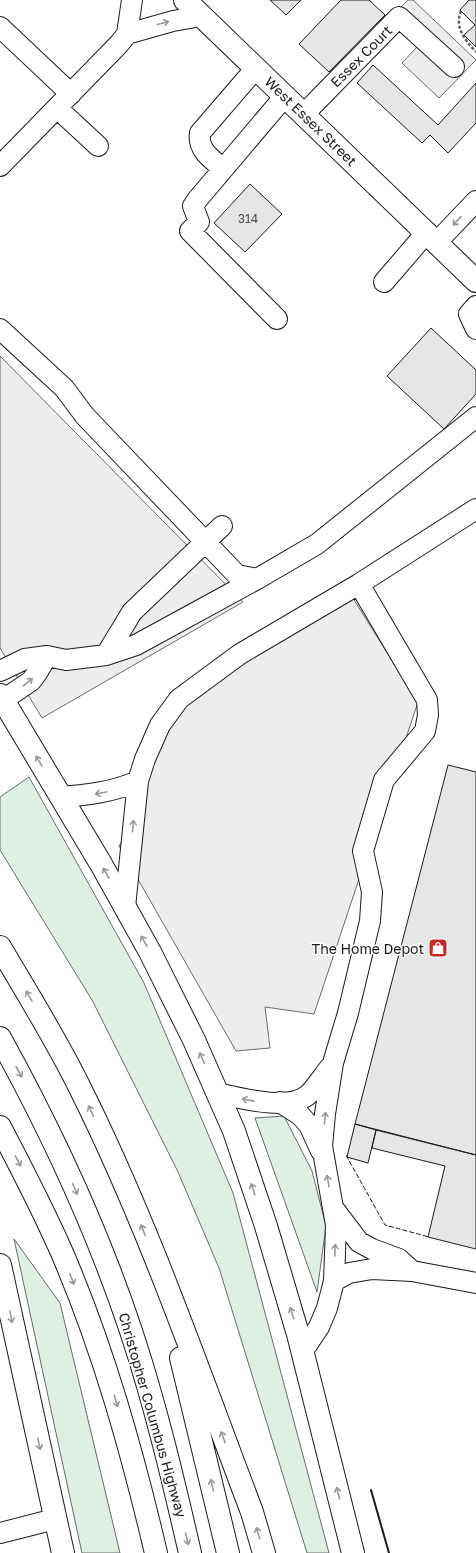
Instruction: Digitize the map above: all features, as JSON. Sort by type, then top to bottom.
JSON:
[{"type":"main road","name":"West Essex Street","points":[[185,0],[476,281]]},
{"type":"main road","points":[[1,697],[150,952],[194,1040],[234,1131],[263,1219],[303,1351],[353,1553]]},
{"type":"main road","points":[[0,947],[48,1029],[80,1088],[108,1148],[158,1266],[252,1512],[264,1553]]},
{"type":"main road","name":"Christopher Columbus Highway","points":[[0,1038],[28,1088],[57,1147],[108,1269],[131,1331],[150,1394],[190,1553]]},
{"type":"main road","points":[[0,1127],[35,1194],[63,1255],[87,1316],[109,1378],[128,1441],[156,1553]]},
{"type":"main road","points":[[0,1265],[63,1553]]},
{"type":"main road","points":[[158,1266],[228,1553]]},
{"type":"street","points":[[0,166],[119,44],[126,34],[132,0]]},
{"type":"street","points":[[126,34],[173,20],[201,16]]},
{"type":"street","name":"Essex Court","points":[[304,114],[400,17],[454,67]]},
{"type":"street","points":[[0,26],[71,94]]},
{"type":"street","points":[[223,169],[202,149],[199,141],[200,133],[256,68]]},
{"type":"street","points":[[277,319],[190,231],[199,222],[193,206],[285,96]]},
{"type":"street","points":[[57,108],[98,146]]},
{"type":"street","points":[[384,282],[432,237],[476,200]]},
{"type":"street","points":[[476,306],[469,314],[476,329]]},
{"type":"street","points":[[0,329],[64,388],[85,416],[237,575],[256,579]]},
{"type":"street","points":[[0,671],[25,659],[47,656],[66,660],[106,655],[136,645],[316,544],[476,417]]},
{"type":"street","points":[[125,907],[138,781],[145,758],[160,725],[179,699],[240,654],[359,584],[476,508]]},
{"type":"street","points":[[106,655],[132,612],[222,526]]},
{"type":"street","points":[[303,1351],[319,1327],[328,1308],[334,1281],[336,1225],[322,1146],[325,1114],[333,1063],[349,1007],[370,921],[372,892],[364,851],[384,780],[425,731],[428,715],[427,700],[359,584]]},
{"type":"street","points":[[1,697],[31,681],[47,656]]},
{"type":"street","points":[[60,797],[96,794],[123,788],[138,781]]},
{"type":"street","points":[[217,1094],[268,1104],[293,1101],[308,1095],[333,1063]]},
{"type":"street","points":[[280,1102],[300,1115],[309,1125],[323,1156]]},
{"type":"street","points":[[333,1207],[359,1242],[372,1249],[399,1259],[412,1271]]},
{"type":"street","points":[[334,1281],[349,1273],[372,1269],[412,1271],[476,1283]]},
{"type":"street","points":[[0,1533],[56,1519]]},
{"type":"path","points":[[461,11],[458,21],[462,36],[476,52]]},
{"type":"green space","points":[[29,777],[144,983],[233,1193],[329,1553],[307,1553],[219,1268],[178,1172],[92,1000],[0,850],[0,797]]},
{"type":"green space","points":[[284,1116],[312,1171],[326,1226],[317,1292],[255,1118]]},
{"type":"green space","points":[[14,1239],[60,1303],[120,1553],[82,1553]]},
{"type":"shaded area","points":[[408,0],[413,0],[476,60],[439,98],[402,63],[428,35],[400,8]]},
{"type":"shaded area","points":[[0,356],[243,602],[42,718],[0,648]]},
{"type":"shaded area","points":[[351,595],[418,702],[314,1014],[265,1007],[270,1048],[236,1051],[119,846],[128,832],[165,702]]},
{"type":"building","points":[[270,0],[301,0],[286,15]]},
{"type":"building","points":[[341,0],[369,0],[385,15],[329,72],[299,44]]},
{"type":"building","points":[[469,0],[476,0],[476,47],[464,35],[475,25],[460,10]]},
{"type":"building","points":[[373,65],[438,125],[476,83],[476,123],[448,153],[430,135],[422,143],[357,83]]},
{"type":"building","points":[[250,184],[282,214],[245,252],[214,223]]},
{"type":"building","points":[[431,328],[476,370],[476,394],[444,429],[387,376]]},
{"type":"building","name":"The Home Depot","points":[[448,765],[476,772],[476,1155],[355,1124]]},
{"type":"building","points":[[355,1124],[376,1130],[368,1163],[347,1157]]},
{"type":"building","points":[[376,1130],[476,1155],[476,1249],[428,1237],[445,1166],[372,1148]]},
{"type":"fence","points":[[347,1155],[385,1225],[429,1237]]},
{"type":"wall","points":[[371,1490],[389,1553]]},
{"type":"place","name":"The Home Depot","points":[[438,948]]}]
